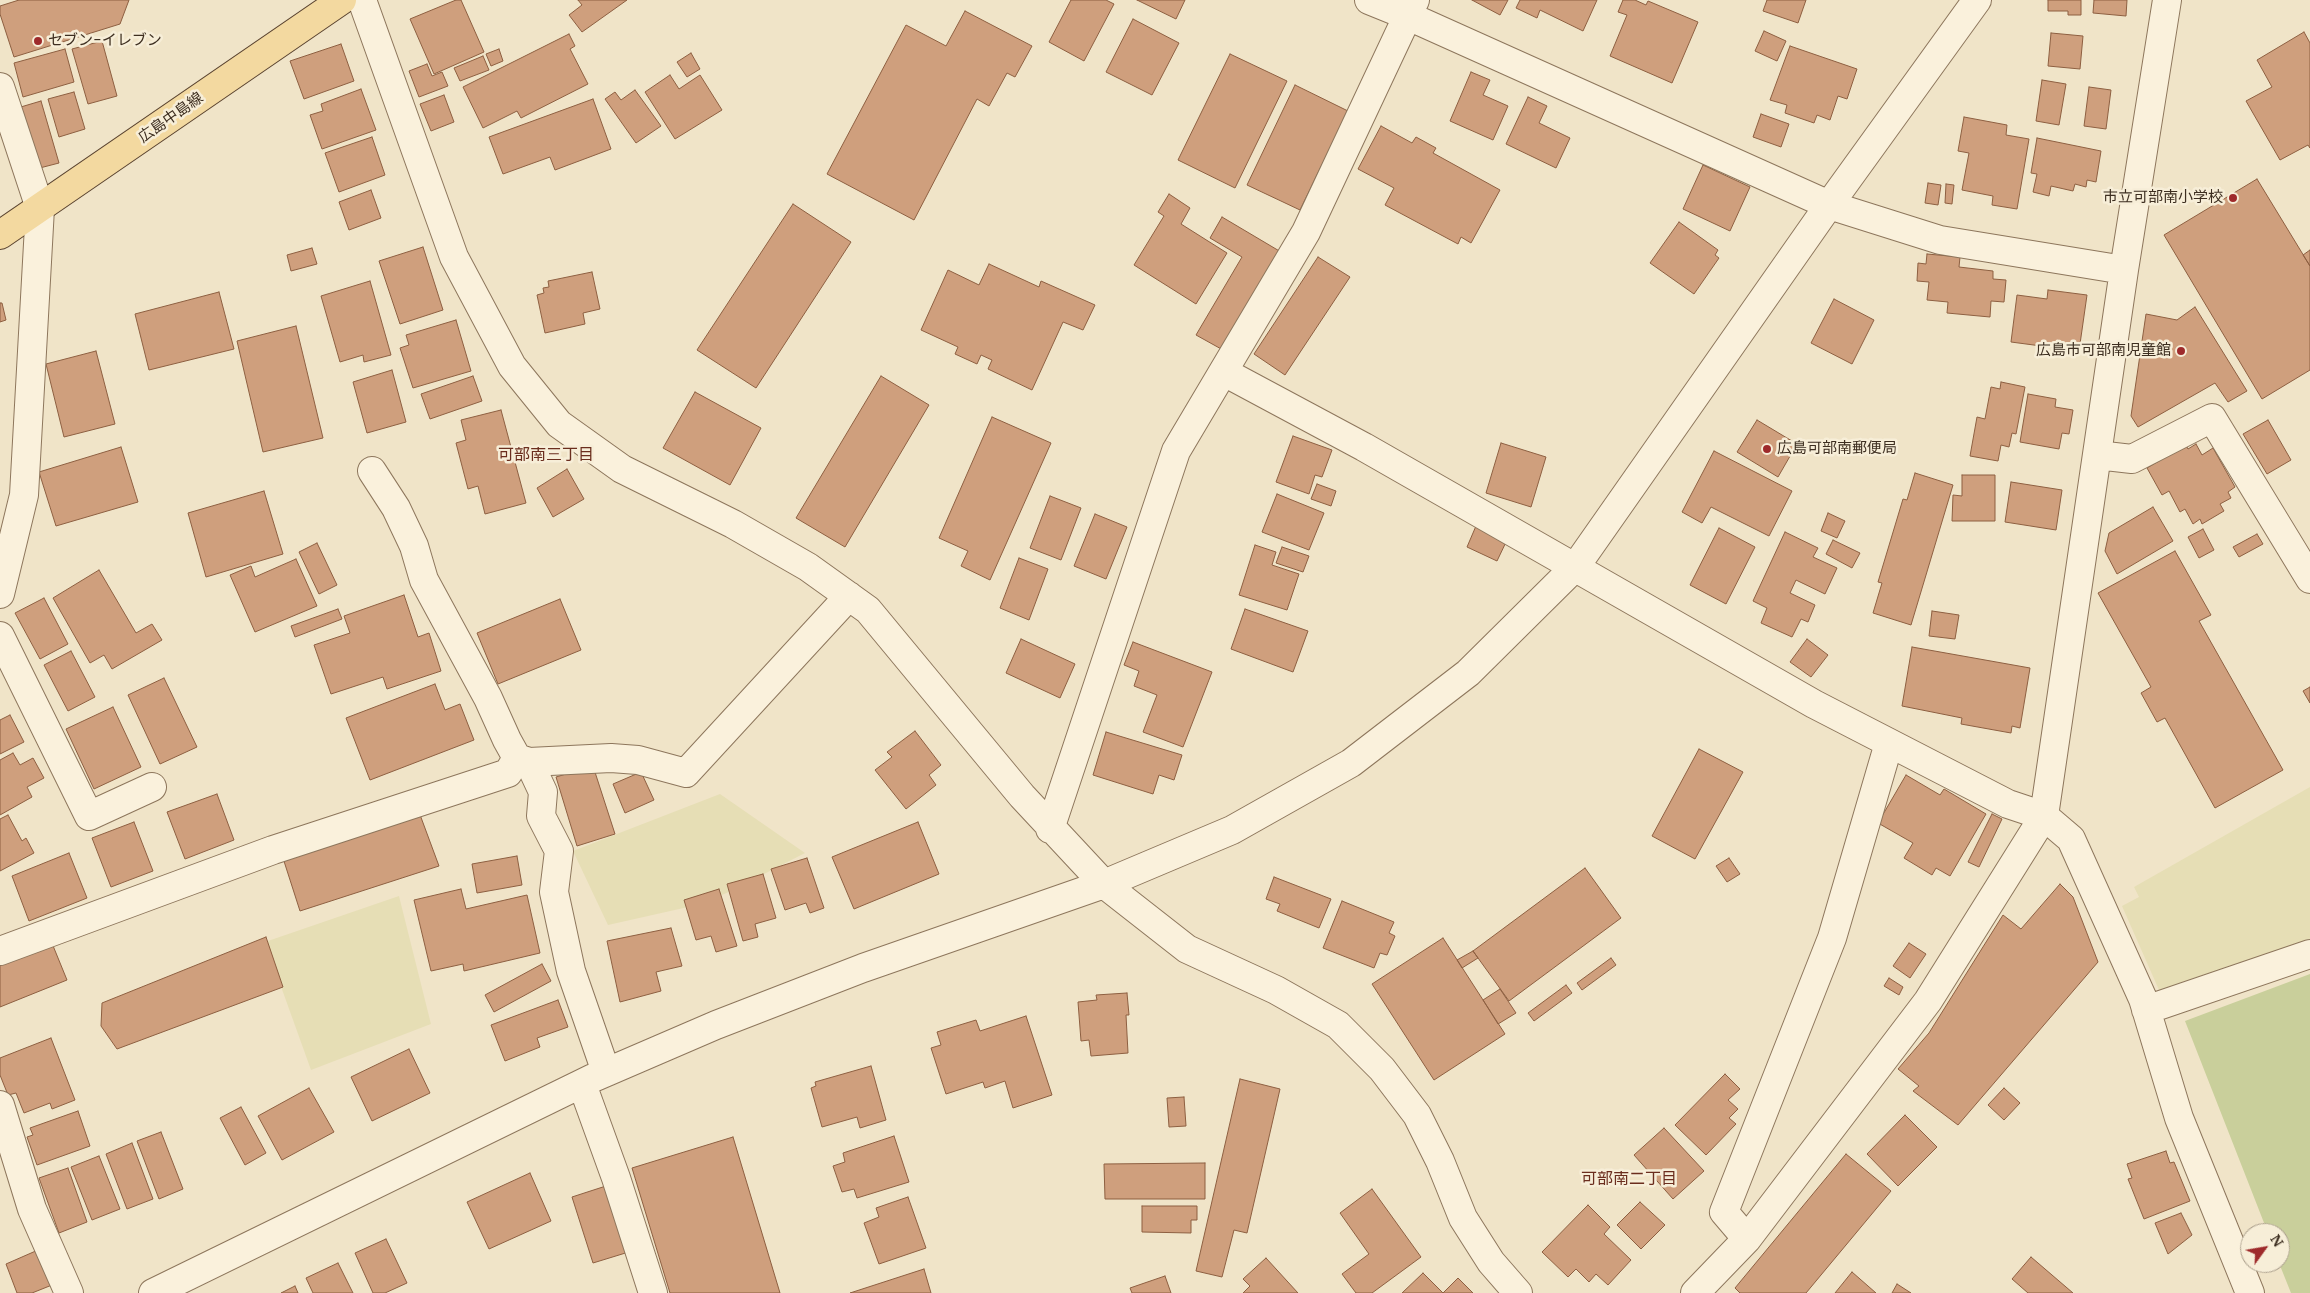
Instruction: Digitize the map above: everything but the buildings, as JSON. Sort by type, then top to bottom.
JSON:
[{"type":"main road","name":"広島中島線","points":[[0,235],[342,0]]},
{"type":"street","points":[[362,0],[454,257],[512,366],[559,424],[622,468],[733,524],[808,567],[868,610],[1050,830],[1104,884],[1186,949],[1276,990],[1338,1025],[1382,1068],[1417,1115],[1440,1161],[1463,1218],[1491,1262],[1518,1293]]},
{"type":"street","points":[[1369,0],[1410,7],[1829,205],[1940,240],[2124,270]]},
{"type":"street","points":[[153,1293],[606,1072],[716,1025],[863,968],[1104,884],[1232,830],[1350,763],[1468,673],[1576,566],[1829,205],[1977,0]]},
{"type":"street","points":[[1696,1293],[1747,1240],[1928,1001],[2044,816],[2124,270],[2167,0]]},
{"type":"street","points":[[1050,830],[1176,451],[1306,232],[1410,7]]},
{"type":"street","points":[[0,87],[40,208],[24,495],[0,594]]},
{"type":"street","points":[[1224,372],[1364,447],[1576,566],[1814,704],[2008,804],[2044,816],[2071,840],[2146,1010],[2179,1118],[2250,1293]]},
{"type":"street","points":[[2097,455],[2132,459],[2212,418],[2310,579]]},
{"type":"street","points":[[372,471],[396,508],[414,546],[424,580],[488,698],[543,792],[541,816],[559,851],[554,892],[571,971],[606,1072]]},
{"type":"street","points":[[0,951],[273,850],[508,773],[523,760],[611,758],[638,760],[686,773],[849,596]]},
{"type":"street","points":[[0,636],[89,816],[152,787]]},
{"type":"street","points":[[1747,1240],[1724,1212],[1832,938],[1889,743]]},
{"type":"street","points":[[2146,1010],[2310,954]]},
{"type":"street","points":[[582,1084],[616,1178],[653,1293]]},
{"type":"street","points":[[0,1105],[32,1209],[69,1293]]},
{"type":"shaded area","points":[[2310,787],[2310,939],[2159,990],[2122,906],[2139,897],[2134,887]]},
{"type":"shaded area","points":[[720,794],[805,853],[729,892],[697,905],[608,925],[573,851]]},
{"type":"shaded area","points":[[399,896],[431,1024],[311,1070],[265,942]]},
{"type":"green space","points":[[2310,974],[2310,1293],[2291,1293],[2283,1273],[2290,1273],[2290,1223],[2264,1223],[2185,1021]]},
{"type":"place","name":"セブン-イレブン","points":[[38,41]]},
{"type":"place","name":"市立可部南小学校","points":[[2233,198]]},
{"type":"place","name":"広島市可部南児童館","points":[[2181,351]]},
{"type":"place","name":"広島可部南郵便局","points":[[1767,449]]},
{"type":"district","name":"可部南三丁目","points":[[546,455]]},
{"type":"district","name":"可部南二丁目","points":[[1629,1179]]}]
